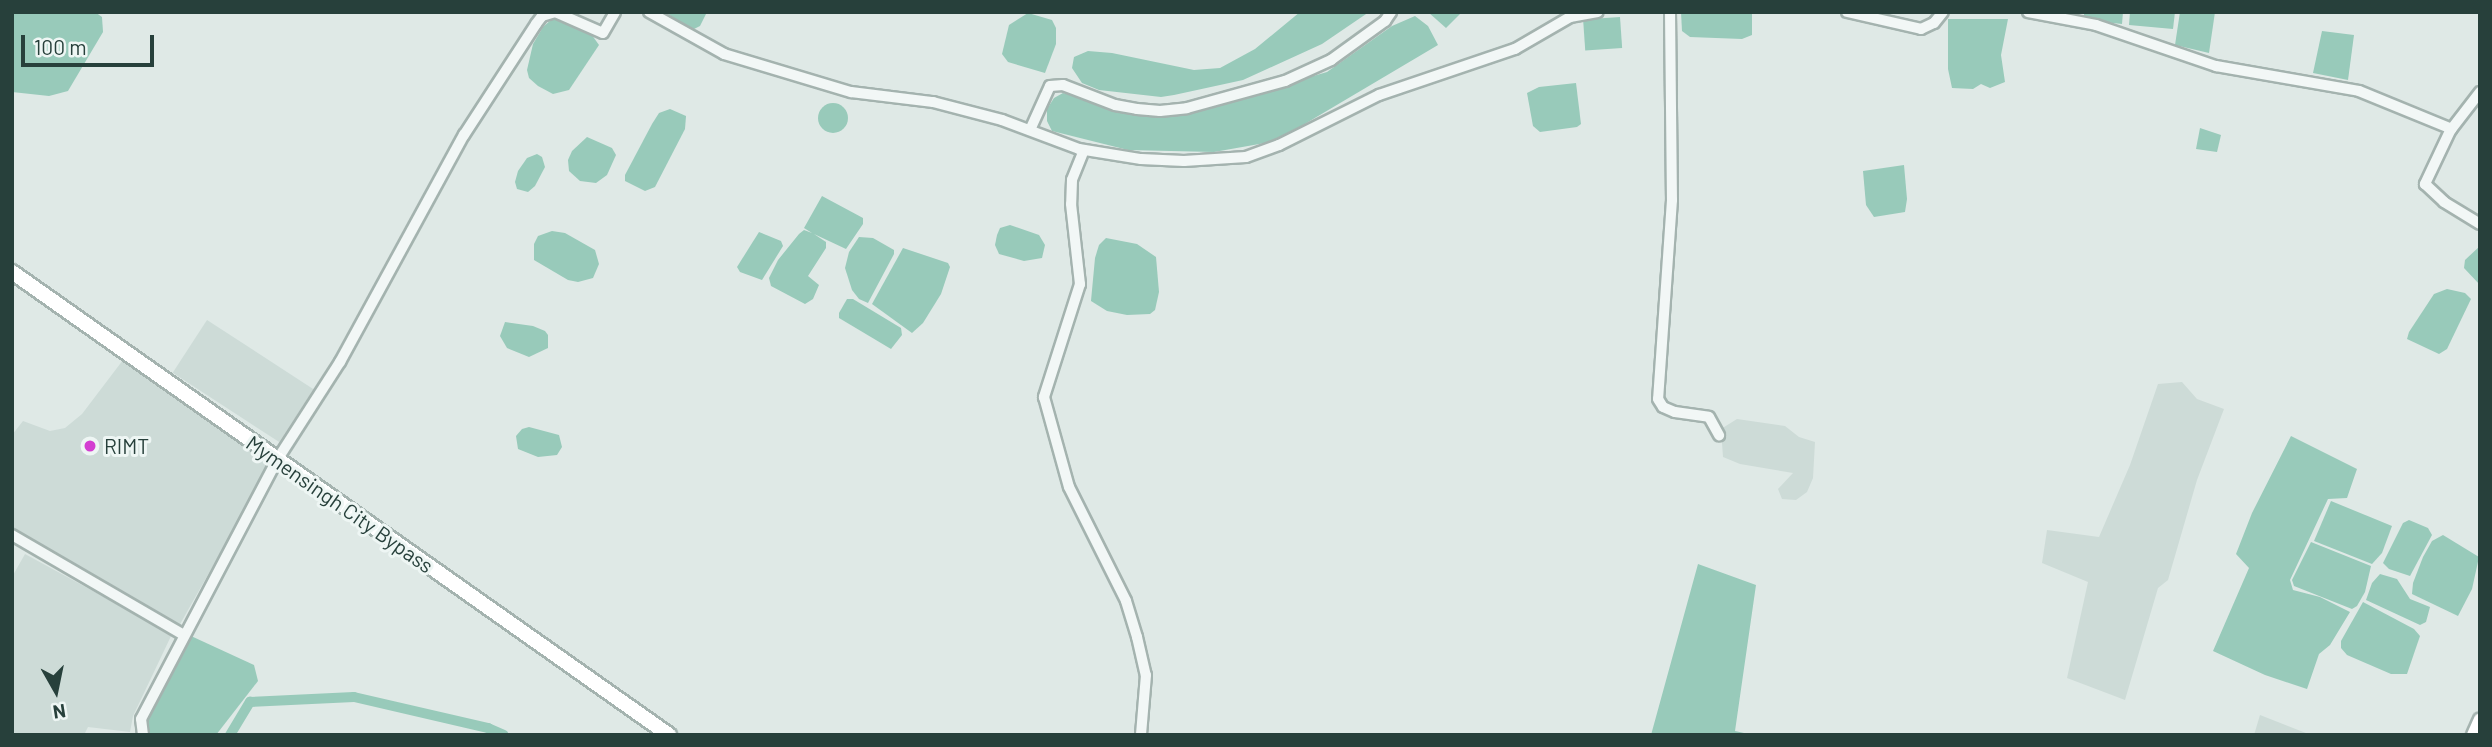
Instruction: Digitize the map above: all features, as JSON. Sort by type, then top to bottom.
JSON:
[{"type":"highway","name":"Mymensingh City Bypass","points":[[12,272],[668,735]]},
{"type":"main road","points":[[2473,735],[2480,719]]},
{"type":"street","points":[[143,735],[141,719],[277,460],[340,362],[464,135],[536,24],[542,16],[555,12],[603,33],[615,12]]},
{"type":"street","points":[[649,12],[724,54],[851,92],[933,102],[1030,130],[1084,150],[1141,159],[1184,161],[1246,157],[1279,145],[1380,95],[1515,49],[1570,17],[1598,12]]},
{"type":"street","points":[[1030,130],[1050,86],[1063,85],[1115,105],[1136,109],[1160,111],[1186,108],[1285,81],[1331,60],[1385,21],[1391,12]]},
{"type":"street","points":[[1670,12],[1672,200],[1658,398],[1663,407],[1675,412],[1709,417],[1719,435]]},
{"type":"street","points":[[1847,12],[1921,29],[1934,23],[1943,12]]},
{"type":"street","points":[[2028,12],[2096,25],[2216,66],[2359,91],[2452,129]]},
{"type":"street","points":[[2480,92],[2452,129],[2426,184],[2444,202],[2480,224]]},
{"type":"street","points":[[1084,150],[1072,180],[1071,204],[1080,284],[1044,397],[1069,487],[1126,600],[1137,636],[1146,675],[1141,735]]},
{"type":"street","points":[[12,535],[184,635]]},
{"type":"shaded area","points":[[12,12],[95,12],[102,17],[103,32],[68,91],[49,96],[12,92]]},
{"type":"shaded area","points":[[665,12],[707,12],[700,26],[692,30]]},
{"type":"shaded area","points":[[1300,12],[1369,12],[1322,44],[1243,80],[1174,95],[1161,97],[1099,90],[1082,83],[1072,68],[1074,57],[1088,51],[1112,53],[1194,70],[1220,68],[1255,49]]},
{"type":"shaded area","points":[[1428,12],[1462,12],[1446,28]]},
{"type":"shaded area","points":[[1681,12],[1752,12],[1752,35],[1742,39],[1690,37],[1682,31]]},
{"type":"shaded area","points":[[2084,12],[2123,12],[2122,24],[2084,20]]},
{"type":"shaded area","points":[[2130,12],[2175,12],[2173,29],[2129,25]]},
{"type":"shaded area","points":[[2180,12],[2215,12],[2209,53],[2175,45]]},
{"type":"shaded area","points":[[1028,13],[1052,20],[1056,28],[1056,44],[1045,73],[1008,62],[1002,54],[1009,25]]},
{"type":"shaded area","points":[[1415,16],[1428,26],[1438,45],[1276,141],[1214,152],[1128,150],[1052,131],[1047,121],[1047,109],[1054,98],[1063,93],[1158,118],[1201,109],[1327,72],[1392,26]]},
{"type":"shaded area","points":[[1620,17],[1622,48],[1585,51],[1583,20]]},
{"type":"shaded area","points":[[562,18],[589,31],[599,45],[569,90],[553,94],[529,78],[527,70],[533,44],[543,27],[552,19]]},
{"type":"shaded area","points":[[1948,19],[2008,19],[2001,55],[2005,82],[1990,88],[1981,84],[1973,89],[1952,88],[1948,69]]},
{"type":"shaded area","points":[[2322,31],[2354,35],[2348,80],[2313,73]]},
{"type":"shaded area","points":[[1576,83],[1581,124],[1577,127],[1540,132],[1533,126],[1527,93],[1539,87]]},
{"type":"shaded area","points":[[833,103],[844,107],[848,118],[844,129],[833,133],[822,129],[818,118],[822,107]]},
{"type":"shaded area","points":[[670,109],[686,116],[685,129],[655,187],[645,191],[625,181],[625,175],[659,113]]},
{"type":"shaded area","points":[[2200,128],[2221,135],[2217,152],[2196,149]]},
{"type":"shaded area","points":[[587,137],[612,148],[616,155],[607,175],[596,183],[580,181],[569,171],[568,160],[572,151]]},
{"type":"shaded area","points":[[537,154],[542,157],[545,167],[535,186],[528,192],[517,189],[515,182],[518,171],[527,158]]},
{"type":"shaded area","points":[[1904,165],[1907,199],[1905,212],[1874,217],[1866,205],[1863,171]]},
{"type":"shaded area","points":[[822,196],[863,218],[863,224],[846,249],[814,234],[826,242],[826,248],[808,276],[819,285],[813,299],[805,304],[771,286],[769,278],[778,260],[799,234],[804,230],[812,233],[804,228]]},
{"type":"shaded area","points":[[1010,225],[1039,235],[1045,245],[1042,258],[1024,261],[999,254],[995,245],[997,235],[1000,228]]},
{"type":"shaded area","points":[[552,231],[565,233],[595,250],[599,264],[593,278],[578,282],[568,280],[534,260],[534,244],[538,236]]},
{"type":"shaded area","points":[[759,232],[781,241],[783,246],[762,280],[740,272],[737,267]]},
{"type":"shaded area","points":[[859,237],[873,238],[894,250],[868,303],[859,299],[852,290],[845,268],[849,252]]},
{"type":"shaded area","points":[[1106,238],[1137,244],[1156,257],[1159,292],[1155,310],[1150,314],[1127,315],[1107,311],[1091,301],[1095,258],[1099,245]]},
{"type":"shaded area","points":[[2480,246],[2480,285],[2464,268],[2465,260]]},
{"type":"shaded area","points":[[903,248],[948,263],[950,267],[941,294],[923,323],[912,333],[872,304]]},
{"type":"shaded area","points":[[2447,289],[2465,293],[2471,299],[2447,349],[2439,354],[2407,339],[2434,294]]},
{"type":"shaded area","points":[[847,299],[853,299],[901,328],[902,335],[891,349],[839,318]]},
{"type":"shaded area","points":[[207,320],[314,389],[279,442],[173,373]]},
{"type":"shaded area","points":[[505,322],[533,326],[545,331],[548,335],[548,348],[529,357],[507,348],[500,336]]},
{"type":"shaded area","points":[[123,360],[272,461],[179,626],[110,590],[12,531],[12,435],[23,421],[50,431],[65,428],[82,414]]},
{"type":"shaded area","points":[[2182,382],[2197,399],[2224,409],[2197,480],[2168,580],[2158,588],[2125,700],[2067,678],[2088,582],[2042,563],[2047,530],[2099,537],[2130,465],[2158,384]]},
{"type":"shaded area","points":[[1737,419],[1785,426],[1799,437],[1815,442],[1813,478],[1807,492],[1796,500],[1782,499],[1778,489],[1793,473],[1740,464],[1723,457],[1721,429]]},
{"type":"shaded area","points":[[529,427],[559,435],[562,447],[557,455],[538,457],[518,449],[516,436],[522,429]]},
{"type":"shaded area","points":[[2291,436],[2357,469],[2347,498],[2328,499],[2290,580],[2293,590],[2320,597],[2350,612],[2330,645],[2319,654],[2307,689],[2265,675],[2213,651],[2249,568],[2236,554],[2252,513]]},
{"type":"shaded area","points":[[2331,501],[2392,526],[2382,553],[2372,564],[2314,541]]},
{"type":"shaded area","points":[[2409,520],[2428,528],[2432,535],[2410,576],[2389,569],[2383,563],[2403,523]]},
{"type":"shaded area","points":[[2443,535],[2479,557],[2472,589],[2458,616],[2412,594],[2413,583],[2423,557],[2432,541]]},
{"type":"shaded area","points":[[2311,542],[2371,566],[2365,592],[2357,606],[2352,609],[2294,586],[2292,580]]},
{"type":"shaded area","points":[[25,554],[172,634],[133,716],[130,732],[88,727],[84,735],[12,735],[12,577]]},
{"type":"shaded area","points":[[1698,564],[1756,585],[1735,731],[1753,735],[1651,735]]},
{"type":"shaded area","points":[[2380,574],[2397,579],[2410,599],[2430,607],[2426,622],[2420,625],[2366,600],[2372,583]]},
{"type":"shaded area","points":[[2363,602],[2414,629],[2420,636],[2407,674],[2391,674],[2347,655],[2341,648],[2341,641]]},
{"type":"shaded area","points":[[191,636],[254,665],[258,681],[216,735],[147,735],[145,720]]},
{"type":"shaded area","points":[[2260,715],[2311,735],[2254,735]]},
{"type":"waterway","points":[[230,735],[250,702],[354,697],[488,728],[504,735]]},
{"type":"place","name":"RIMT","points":[[90,446]]}]
